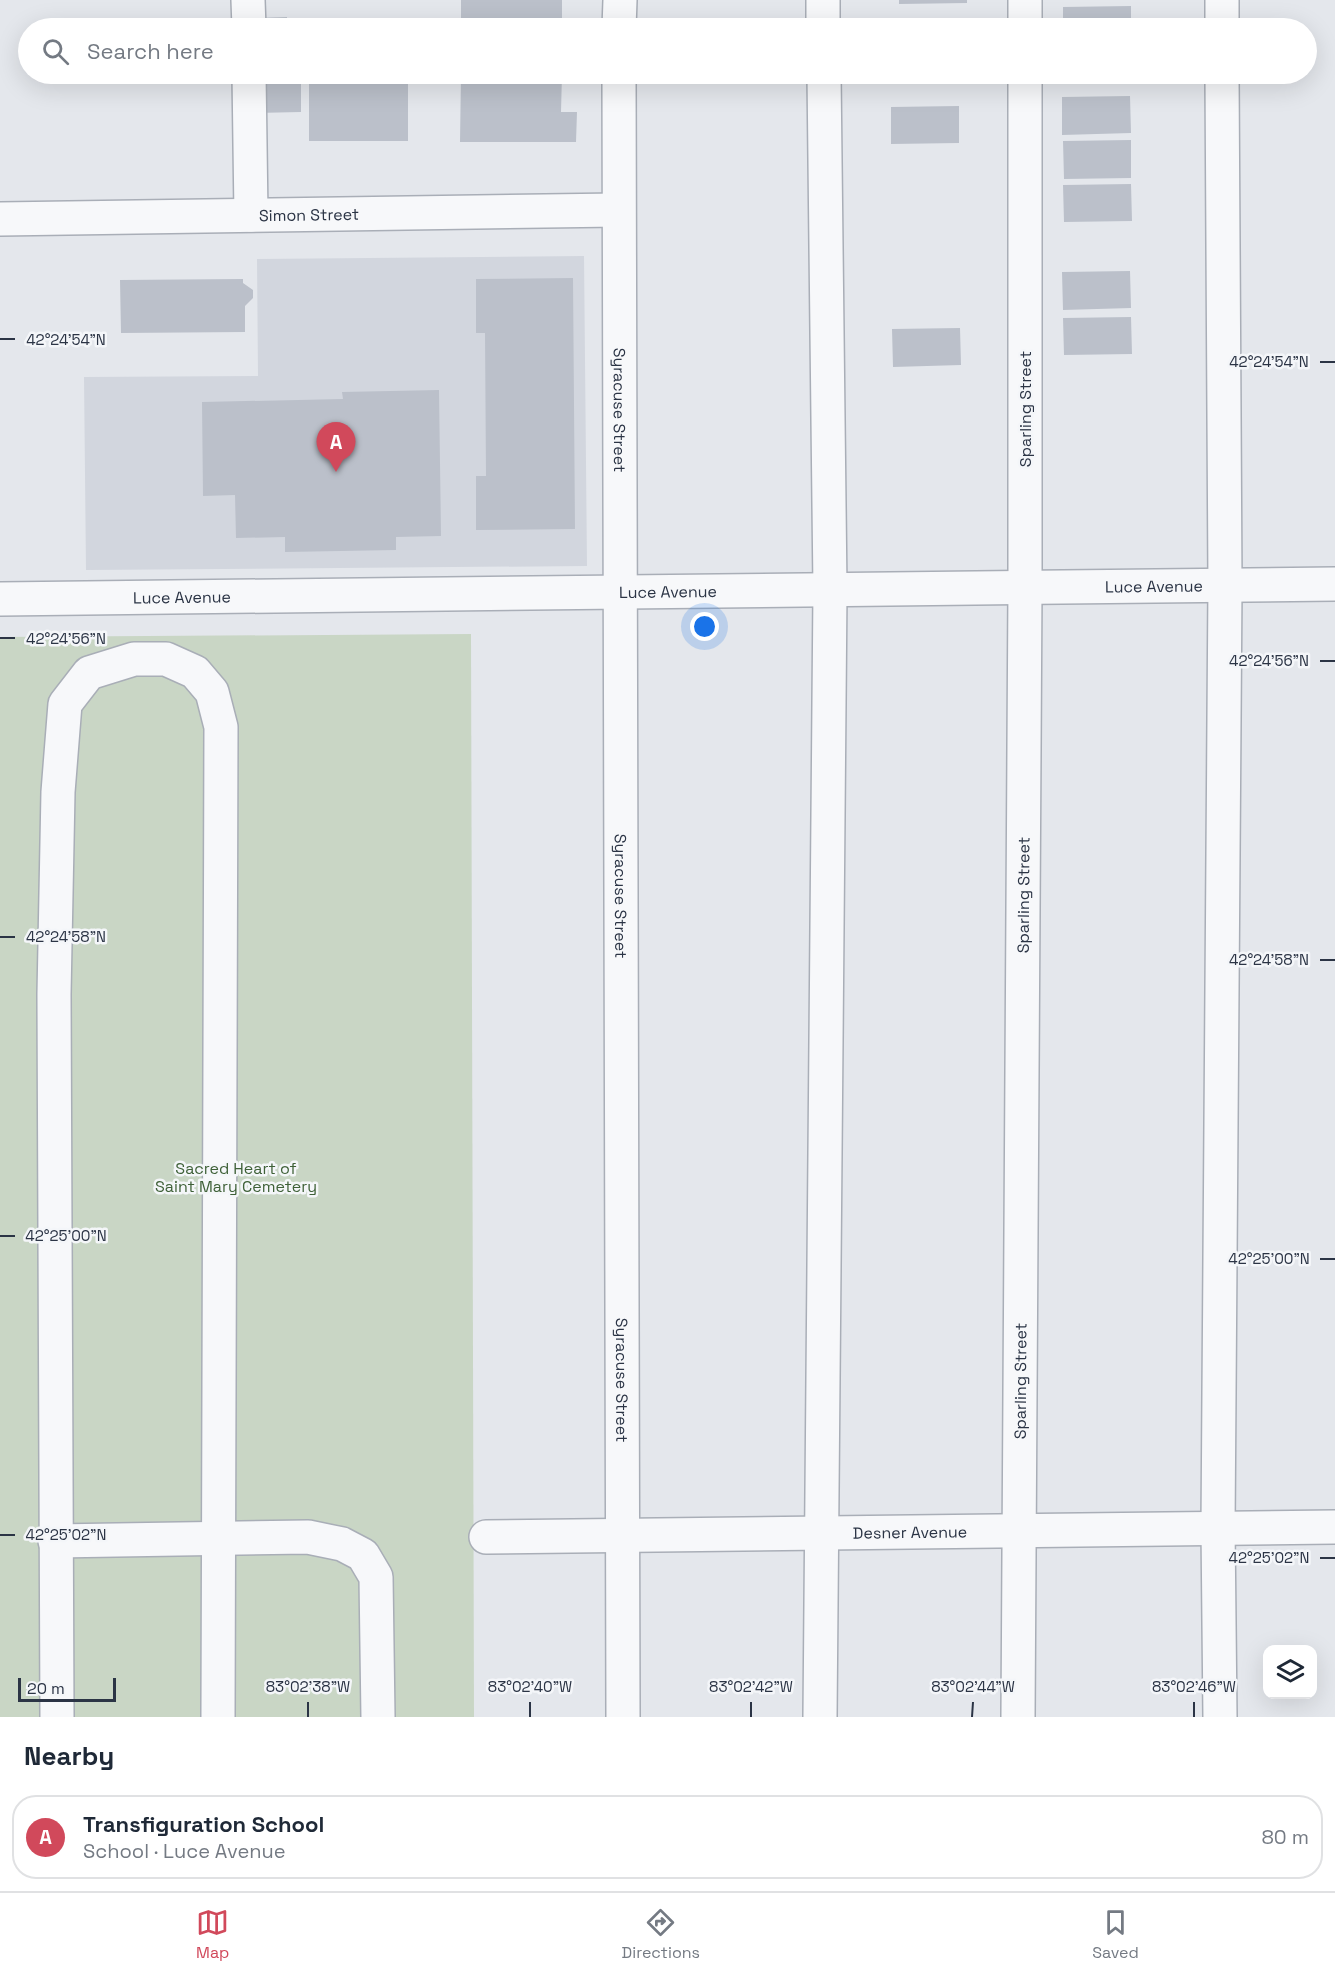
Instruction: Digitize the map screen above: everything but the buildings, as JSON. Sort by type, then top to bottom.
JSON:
[{"type":"street","points":[[248,0],[249,18]]},
{"type":"street","points":[[619,18],[620,0]]},
{"type":"street","points":[[823,0],[823,18]]},
{"type":"street","points":[[1025,0],[1025,18]]},
{"type":"street","points":[[1222,0],[1222,18]]},
{"type":"street","points":[[249,84],[251,215]]},
{"type":"street","name":"Syracuse Street","points":[[619,84],[623,1717]]},
{"type":"street","points":[[820,1717],[831,590],[824,84]]},
{"type":"street","name":"Sparling Street","points":[[1018,1717],[1025,587],[1025,84]]},
{"type":"street","points":[[1220,1717],[1218,1528],[1225,585],[1222,84]]},
{"type":"street","name":"Simon Street","points":[[0,219],[618,210]]},
{"type":"street","name":"Luce Avenue","points":[[0,599],[1335,584]]},
{"type":"street","points":[[57,1717],[54,994],[58,792],[65,704],[89,673],[134,659],[166,660],[195,672],[212,692],[220,727],[218,1717]]},
{"type":"street","name":"Desner Avenue","points":[[486,1537],[1335,1527]]},
{"type":"street","points":[[55,1541],[308,1537],[342,1544],[363,1555],[376,1577],[378,1717]]},
{"type":"shaded area","points":[[584,256],[587,566],[86,570],[84,377],[258,376],[257,259]]},
{"type":"green space","name":"Sacred Heart of Saint Mary Cemetery","points":[[471,634],[474,1717],[0,1717],[0,637]]},
{"type":"place","name":"Transfiguration School","points":[[336,472]]}]
